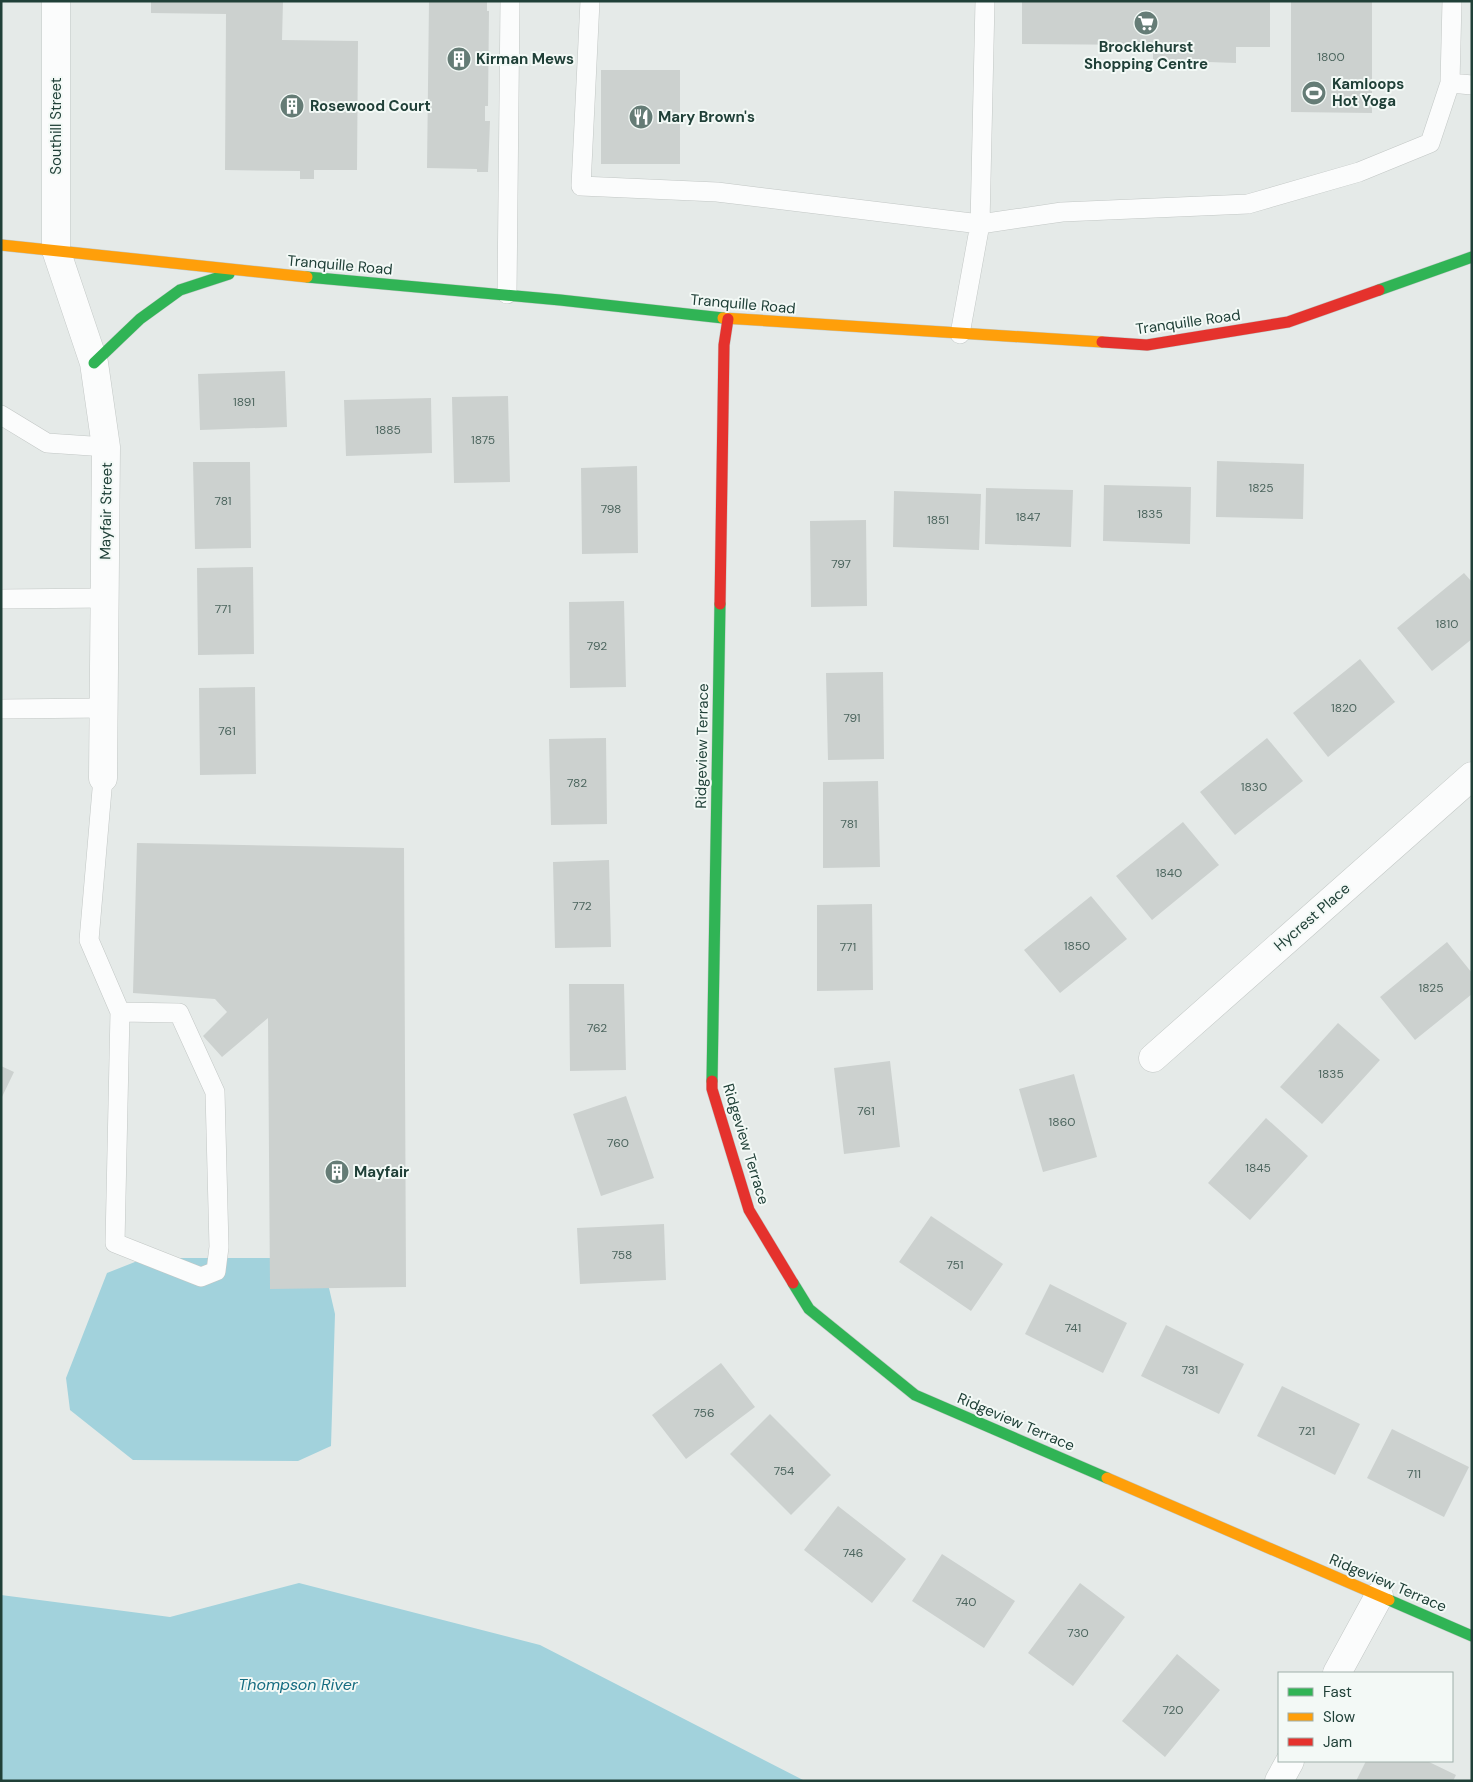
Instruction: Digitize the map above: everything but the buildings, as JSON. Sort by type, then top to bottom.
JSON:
[{"type":"street","name":"Southill Street","points":[[56,1],[56,250]]},
{"type":"street","name":"Tranquille Road","points":[[1,245],[238,271],[507,294],[728,319],[1147,346],[1288,322],[1472,257]]},
{"type":"street","name":"Mayfair Street","points":[[56,250],[94,363],[106,448],[103,778]]},
{"type":"street","points":[[94,363],[140,319],[180,290],[238,271]]},
{"type":"street","name":"Ridgeview Terrace","points":[[728,319],[724,346],[712,1089],[749,1210],[809,1309],[915,1395],[1472,1636]]},
{"type":"street","name":"Hycrest Place","points":[[1153,1058],[1472,776]]},
{"type":"street","points":[[1338,1672],[1379,1596]]},
{"type":"street","points":[[1279,1781],[1289,1762]]},
{"type":"lane","points":[[507,294],[510,1]]},
{"type":"lane","points":[[590,1],[581,186],[717,192],[980,224],[1062,212],[1248,204],[1360,172],[1430,143],[1450,83],[1452,1]]},
{"type":"lane","points":[[960,334],[980,224],[984,1]]},
{"type":"lane","points":[[1450,83],[1472,85]]},
{"type":"lane","points":[[1,415],[47,443],[106,448]]},
{"type":"lane","points":[[1,599],[105,598]]},
{"type":"lane","points":[[1,709],[104,708]]},
{"type":"lane","points":[[103,778],[89,940],[120,1012],[116,1243],[201,1277],[216,1271],[219,1247],[214,1092],[179,1013],[120,1012]]},
{"type":"water","points":[[145,1258],[273,1258],[326,1275],[335,1314],[331,1446],[298,1461],[133,1460],[70,1410],[66,1378],[107,1273]]},
{"type":"water","name":"Thompson River","points":[[299,1583],[540,1645],[805,1781],[1,1781],[1,1595],[170,1617]]},
{"type":"traffic: fast","points":[[1379,290],[1472,257]]},
{"type":"traffic: fast","points":[[94,363],[140,319],[180,290],[229,274]]},
{"type":"traffic: fast","points":[[307,277],[560,300],[723,318]]},
{"type":"traffic: fast","points":[[712,1081],[720,604]]},
{"type":"traffic: fast","points":[[793,1283],[809,1309],[915,1395],[1107,1478]]},
{"type":"traffic: fast","points":[[1389,1600],[1472,1636]]},
{"type":"traffic: slow","points":[[1,245],[307,277]]},
{"type":"traffic: slow","points":[[723,318],[1102,342]]},
{"type":"traffic: slow","points":[[1107,1478],[1389,1600]]},
{"type":"traffic: jam","points":[[1102,342],[1147,345],[1288,322],[1379,290]]},
{"type":"traffic: jam","points":[[720,604],[724,345],[728,319]]},
{"type":"traffic: jam","points":[[712,1081],[712,1089],[749,1210],[793,1283]]},
{"type":"place","name":"Brocklehurst Shopping Centre","points":[[1146,23]]},
{"type":"place","name":"Kirman Mews","points":[[459,59]]},
{"type":"place","name":"Kamloops Hot Yoga","points":[[1314,93]]},
{"type":"place","name":"Rosewood Court","points":[[292,106]]},
{"type":"place","name":"Mary Brown's","points":[[641,117]]},
{"type":"place","name":"Mayfair","points":[[337,1172]]}]
